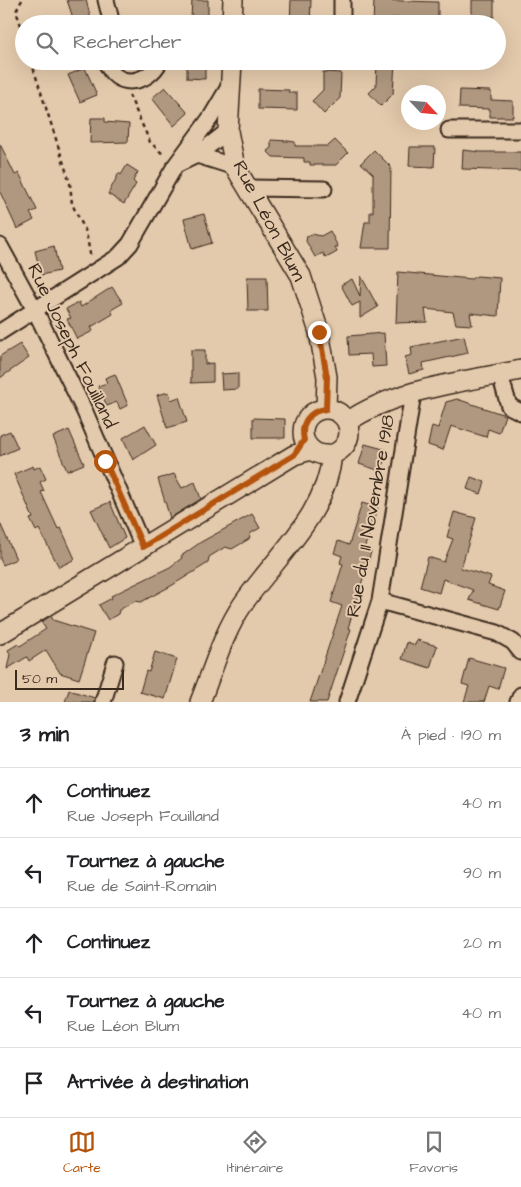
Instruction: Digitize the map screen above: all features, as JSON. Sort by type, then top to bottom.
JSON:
[{"type":"street","points":[[106,0],[110,15]]},
{"type":"street","points":[[232,15],[233,0]]},
{"type":"street","points":[[342,0],[342,15]]},
{"type":"street","points":[[111,70],[113,74],[130,81],[148,77],[153,70]]},
{"type":"street","name":"Rue Léon Blum","points":[[232,70],[228,131],[235,168],[300,276],[319,332],[327,377],[326,409]]},
{"type":"street","points":[[0,332],[118,257],[130,244],[174,166],[211,117],[231,83]]},
{"type":"street","points":[[448,130],[521,130]]},
{"type":"street","points":[[174,166],[198,155],[228,131]]},
{"type":"street","points":[[198,155],[235,168]]},
{"type":"street","points":[[247,188],[324,189]]},
{"type":"street","name":"Rue Joseph Fouilland","points":[[0,246],[35,310],[86,412],[143,547]]},
{"type":"street","points":[[347,422],[364,411],[413,393],[521,370]]},
{"type":"street","points":[[500,375],[509,406],[521,412]]},
{"type":"street","name":"Rue du 11 Novembre 1918","points":[[347,702],[380,601],[413,393]]},
{"type":"street","points":[[0,634],[303,449],[318,454],[332,454],[344,446],[348,439],[347,422],[339,413],[326,409],[312,413],[306,418],[302,433],[303,449]]},
{"type":"street","points":[[200,702],[226,638],[243,605],[296,538],[318,501],[330,472],[332,454]]},
{"type":"street","points":[[380,601],[497,633],[514,642],[521,652]]},
{"type":"street","points":[[103,702],[115,663]]},
{"type":"street","points":[[518,702],[521,695]]},
{"type":"path","points":[[17,15],[16,11],[22,0]]},
{"type":"path","points":[[34,70],[70,183],[72,204],[86,232],[89,257],[102,268]]},
{"type":"path","points":[[130,81],[129,98],[150,142],[174,166]]},
{"type":"building","points":[[67,0],[86,0],[90,15],[72,15]]},
{"type":"building","points":[[192,0],[208,0],[208,15],[191,15]]},
{"type":"building","points":[[291,0],[311,0],[310,15],[290,15]]},
{"type":"building","points":[[374,0],[438,2],[438,15],[373,15]]},
{"type":"building","points":[[472,0],[494,0],[494,15],[472,15]]},
{"type":"building","points":[[80,70],[86,70],[97,95],[80,102],[68,75]]},
{"type":"building","points":[[187,70],[205,70],[205,79],[187,78]]},
{"type":"building","points":[[377,70],[394,70],[393,94],[381,106],[369,93],[376,86]]},
{"type":"building","points":[[323,72],[341,73],[340,98],[324,114],[312,101],[323,90]]},
{"type":"building","points":[[165,87],[188,113],[174,126],[152,98]]},
{"type":"building","points":[[258,89],[289,90],[289,93],[297,93],[297,110],[258,109]]},
{"type":"building","points":[[460,90],[491,91],[491,100],[513,101],[513,117],[490,117],[490,109],[459,108]]},
{"type":"building","points":[[91,118],[105,118],[105,122],[129,124],[128,142],[90,143]]},
{"type":"building","points":[[271,140],[295,142],[295,146],[328,146],[335,140],[348,153],[336,165],[310,165],[310,162],[304,162],[304,158],[273,157],[267,151],[271,148]]},
{"type":"building","points":[[0,144],[15,175],[19,173],[37,210],[30,213],[34,220],[17,229],[0,192]]},
{"type":"building","points":[[410,147],[435,147],[434,167],[409,166]]},
{"type":"building","points":[[374,150],[391,167],[390,248],[361,248],[365,222],[370,222],[370,212],[373,212],[373,174],[361,163]]},
{"type":"building","points":[[463,150],[521,152],[521,171],[462,169]]},
{"type":"building","points":[[127,165],[138,172],[133,181],[136,184],[124,204],[108,194],[119,173],[121,175]]},
{"type":"building","points":[[204,214],[212,243],[192,249],[184,219]]},
{"type":"building","points":[[330,231],[338,247],[335,247],[337,252],[326,258],[323,253],[315,257],[306,241],[307,236],[312,234],[321,236]]},
{"type":"building","points":[[54,246],[59,271],[41,275],[35,251]]},
{"type":"building","points":[[398,272],[471,279],[477,276],[500,278],[498,316],[470,313],[472,325],[456,324],[453,312],[425,309],[427,322],[396,323]]},
{"type":"building","points":[[361,276],[378,307],[360,318],[360,302],[352,306],[341,285],[352,279],[360,296]]},
{"type":"building","points":[[247,277],[267,277],[268,311],[248,311]]},
{"type":"building","points":[[112,287],[123,303],[111,310],[113,314],[91,327],[93,331],[77,339],[67,319],[71,318],[66,309],[79,302],[81,307]]},
{"type":"building","points":[[384,333],[386,366],[372,367],[371,354],[349,355],[348,336]]},
{"type":"building","points":[[464,336],[468,353],[423,363],[424,370],[409,374],[405,357],[412,355],[411,347]]},
{"type":"building","points":[[20,344],[29,358],[0,378],[0,356]]},
{"type":"building","points":[[191,350],[205,350],[205,364],[213,363],[213,382],[191,383]]},
{"type":"building","points":[[238,373],[238,389],[222,390],[221,374]]},
{"type":"building","points":[[115,374],[128,405],[120,409],[117,402],[107,406],[98,386],[107,383],[105,378]]},
{"type":"building","points":[[169,392],[171,400],[179,397],[187,422],[167,428],[157,395]]},
{"type":"building","points":[[457,399],[505,415],[499,433],[488,429],[486,437],[451,426],[443,450],[428,445],[432,426],[438,428],[446,402]]},
{"type":"building","points":[[253,418],[285,419],[285,438],[253,438]]},
{"type":"building","points":[[145,425],[156,445],[133,460],[123,438]]},
{"type":"building","points":[[69,430],[84,464],[67,471],[53,437]]},
{"type":"building","points":[[10,431],[18,448],[0,456],[0,435]]},
{"type":"building","points":[[365,444],[387,450],[381,471],[359,464]]},
{"type":"building","points":[[33,466],[34,469],[40,466],[46,479],[40,482],[44,491],[41,492],[58,529],[61,528],[75,559],[59,567],[39,529],[36,531],[30,519],[33,518],[14,474]]},
{"type":"building","points":[[174,474],[182,488],[195,482],[201,499],[170,518],[158,479]]},
{"type":"building","points":[[471,477],[485,482],[481,494],[467,489]]},
{"type":"building","points":[[110,502],[125,538],[109,548],[91,510]]},
{"type":"building","points":[[362,503],[378,508],[364,549],[371,552],[348,628],[351,629],[327,702],[310,702],[342,606],[331,602],[343,564],[340,563],[342,556],[334,553],[338,541],[349,545]]},
{"type":"building","points":[[454,512],[476,518],[461,568],[491,577],[488,585],[505,591],[499,609],[469,600],[473,590],[443,579],[439,593],[420,587],[428,557],[444,562],[453,539],[447,537]]},
{"type":"building","points":[[252,514],[260,528],[251,533],[249,539],[232,549],[225,547],[209,557],[208,563],[141,602],[135,601],[119,610],[118,614],[108,620],[99,605],[112,598],[111,596],[170,567],[182,558],[181,556],[201,542]]},
{"type":"building","points":[[0,523],[16,559],[3,565],[0,559]]},
{"type":"building","points":[[51,616],[53,620],[94,633],[79,679],[60,673],[46,650],[29,661],[27,657],[7,669],[10,654],[8,650],[18,644],[20,646],[46,629],[41,622]]},
{"type":"building","points":[[417,640],[437,646],[430,668],[402,659],[407,642],[415,645]]},
{"type":"building","points":[[155,652],[177,659],[165,699],[140,692],[146,671],[149,672]]},
{"type":"building","points":[[469,658],[504,668],[498,689],[489,686],[484,702],[464,702],[469,686],[462,684]]},
{"type":"building","points":[[69,690],[95,698],[94,702],[65,702]]},
{"type":"route","points":[[105,461],[143,547],[294,455],[304,440],[302,433],[306,418],[312,413],[326,409],[327,377],[319,332]]}]
